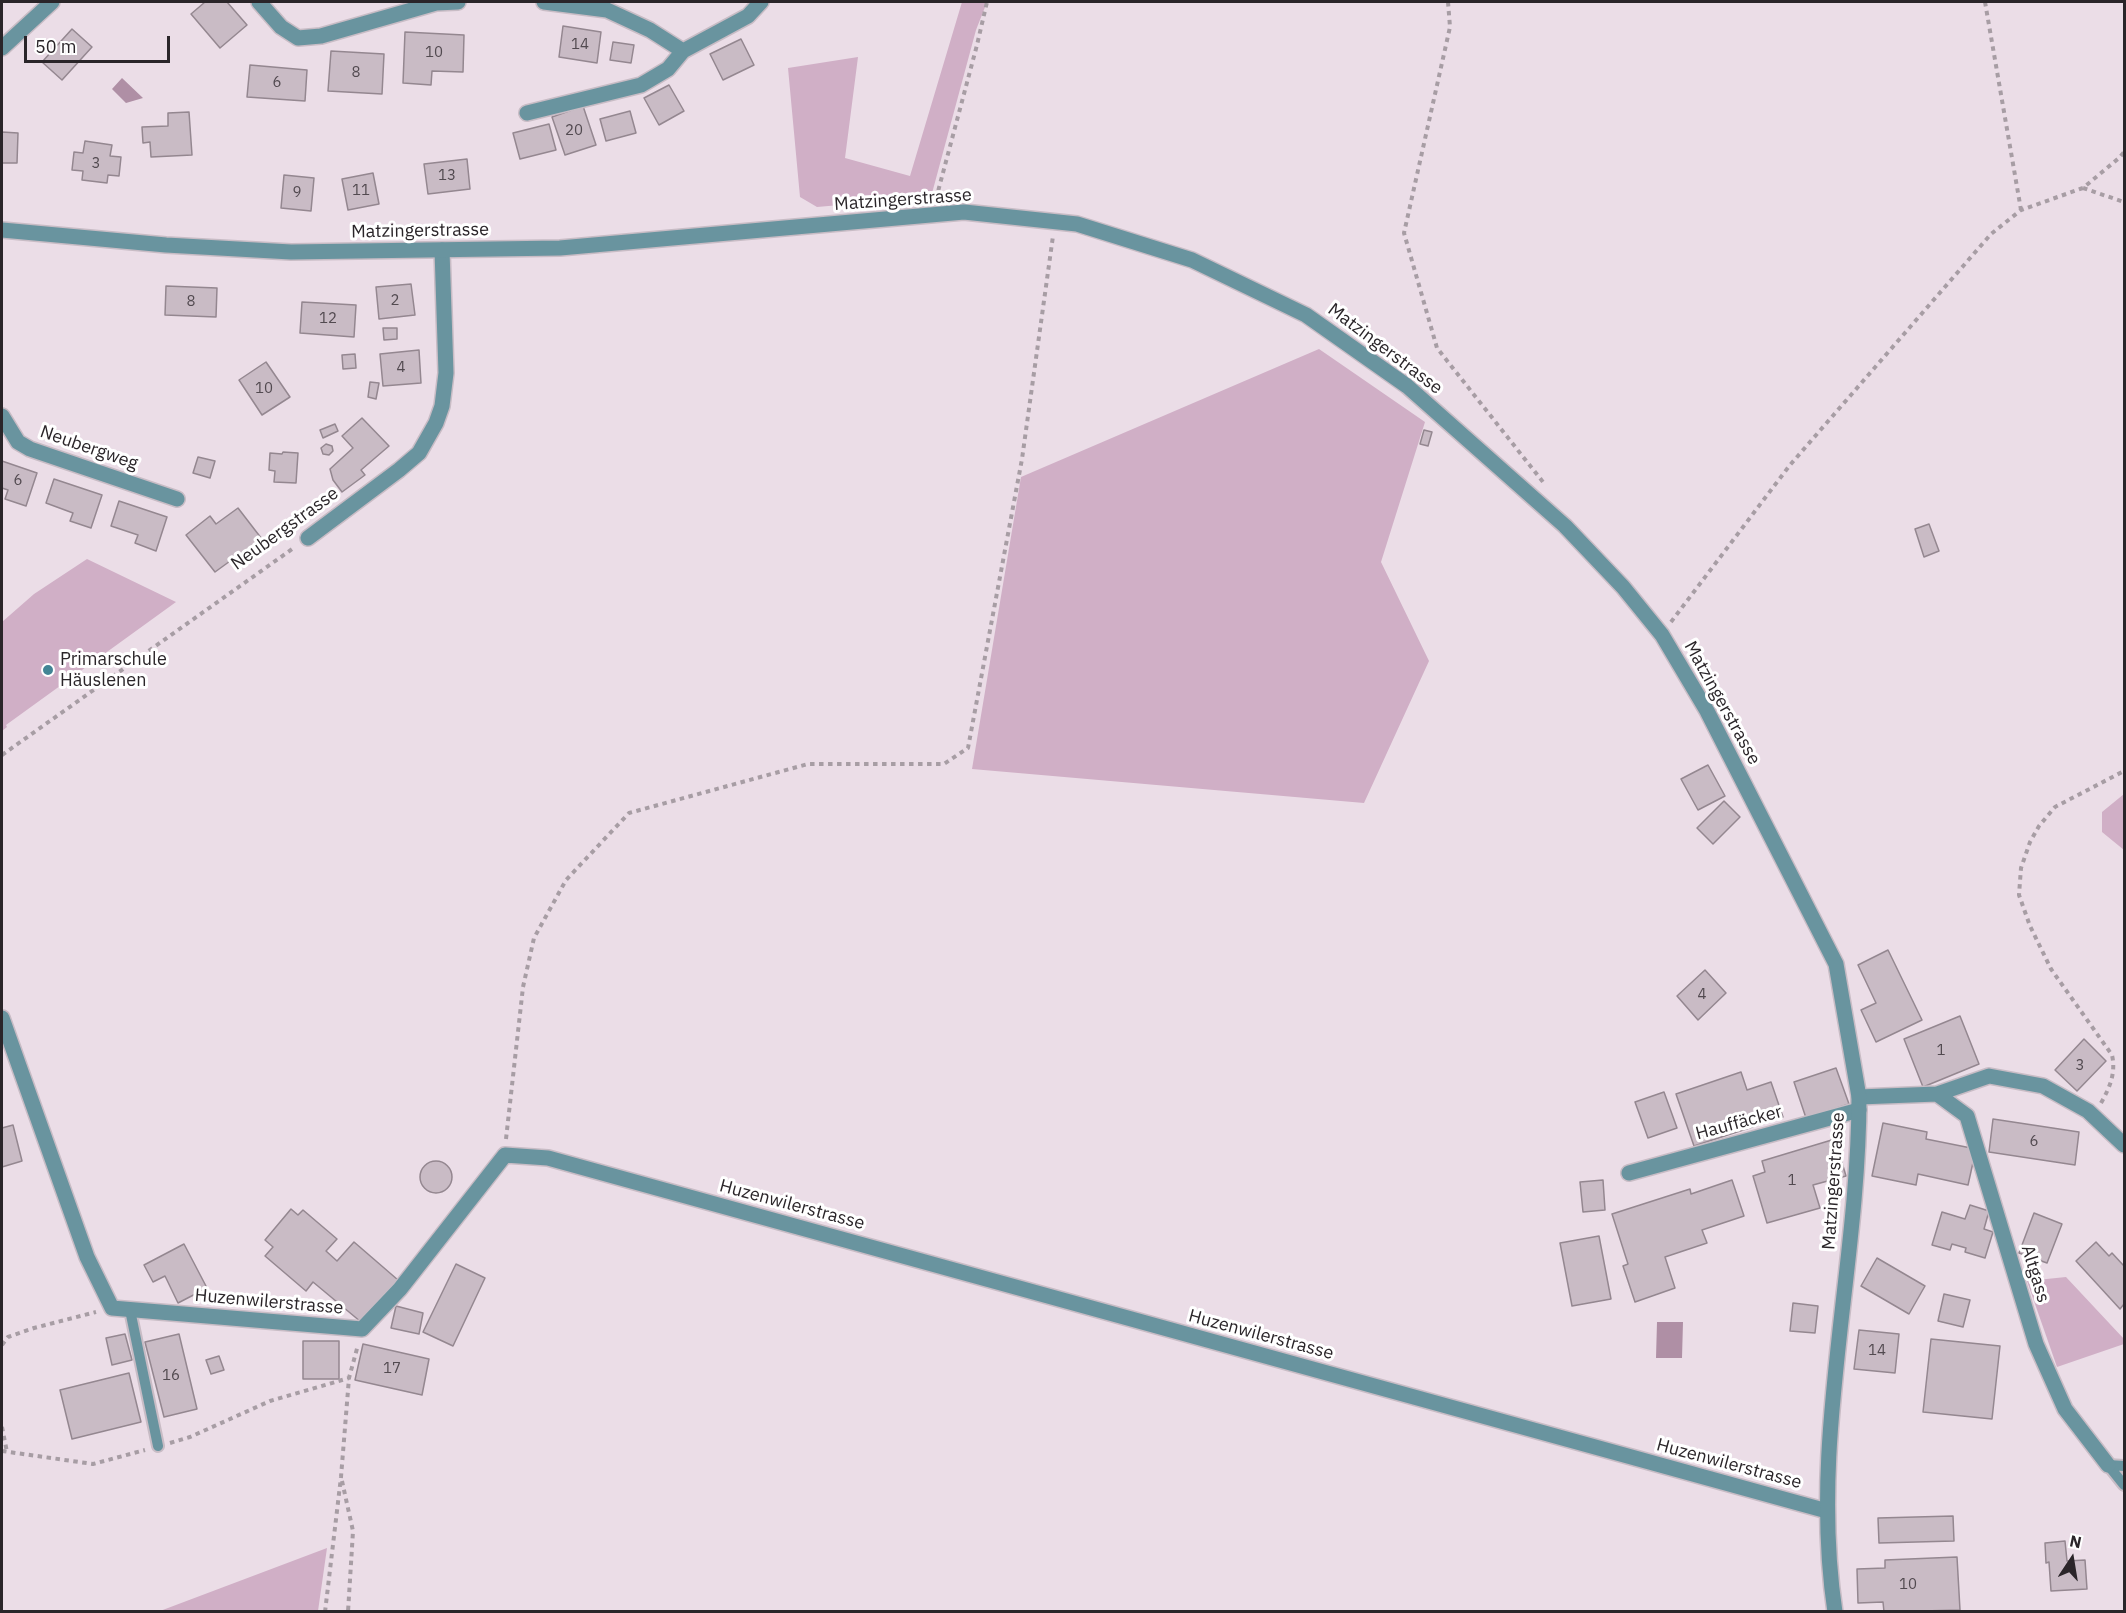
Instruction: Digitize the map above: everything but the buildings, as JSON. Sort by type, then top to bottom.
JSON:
[{"type":"street","points":[[2,48],[52,2]]},
{"type":"street","points":[[258,2],[280,27],[298,38],[321,36],[436,3],[458,2]]},
{"type":"street","points":[[544,2],[607,10],[650,30],[683,51]]},
{"type":"street","points":[[527,113],[641,85],[668,69],[683,51],[748,16],[761,2]]},
{"type":"street","name":"Matzingerstrasse","points":[[2,230],[166,245],[291,252],[560,248],[964,212],[1077,224],[1192,260],[1306,315],[1407,386],[1565,526],[1623,587],[1662,635],[1707,711],[1836,964],[1858,1104],[1857,1174],[1833,1394],[1827,1511],[1834,1606]]},
{"type":"street","name":"Neubergstrasse","points":[[308,537],[419,453],[436,423],[442,406],[446,373],[442,250]]},
{"type":"street","name":"Neubergweg","points":[[2,416],[18,442],[30,449],[177,499]]},
{"type":"street","points":[[2,1018],[87,1257],[112,1308]]},
{"type":"street","name":"Hauffäcker","points":[[1629,1173],[1858,1104],[1937,1094],[1989,1076],[2043,1086],[2088,1111],[2124,1145]]},
{"type":"street","name":"Altgass","points":[[1937,1094],[1967,1116],[2036,1344],[2066,1409],[2108,1465]]},
{"type":"street","name":"Huzenwilerstrasse","points":[[112,1308],[362,1329],[400,1289],[505,1155],[548,1158],[1827,1511]]},
{"type":"lane","points":[[130,1310],[158,1446]]},
{"type":"lane","points":[[2108,1465],[2124,1466]]},
{"type":"lane","points":[[2108,1465],[2124,1485]]},
{"type":"path","points":[[932,214],[987,2]]},
{"type":"path","points":[[1448,2],[1450,27],[1404,233],[1437,348],[1546,486]]},
{"type":"path","points":[[1985,2],[2021,210]]},
{"type":"path","points":[[1662,635],[1790,465],[1991,234],[2021,210],[2083,188],[2120,158],[2124,152]]},
{"type":"path","points":[[2083,188],[2124,202]]},
{"type":"path","points":[[505,1155],[523,987],[534,938],[566,880],[629,813],[808,764],[944,764],[968,748],[1022,459],[1055,222]]},
{"type":"path","name":"Neubergstrasse","points":[[2,755],[308,537]]},
{"type":"path","points":[[2094,1116],[2110,1087],[2115,1068],[2112,1055],[2051,969],[2030,926],[2019,895],[2020,868],[2039,826],[2055,807],[2124,771]]},
{"type":"path","points":[[2,1345],[8,1337],[34,1328],[112,1308]]},
{"type":"path","points":[[325,1611],[341,1477],[349,1378],[362,1329]]},
{"type":"path","points":[[2,1451],[93,1464],[190,1437],[270,1401],[349,1378]]},
{"type":"path","points":[[2,1427],[7,1452]]},
{"type":"path","points":[[341,1477],[353,1531],[348,1611]]},
{"type":"shaded area","points":[[962,2],[987,2],[976,30],[931,197],[817,207],[800,197],[788,68],[858,57],[845,158],[910,176]]},
{"type":"shaded area","points":[[122,78],[143,98],[126,103],[112,89]]},
{"type":"shaded area","points":[[1319,349],[1425,422],[1381,562],[1429,661],[1364,803],[972,769],[1021,477]]},
{"type":"shaded area","name":"Primarschule Häuslenen","points":[[87,559],[176,602],[6,725],[7,727],[2,731],[2,622],[34,594]]},
{"type":"shaded area","points":[[2124,794],[2124,850],[2102,832],[2102,812]]},
{"type":"shaded area","points":[[2066,1277],[2124,1339],[2124,1344],[2057,1367],[2027,1281]]},
{"type":"shaded area","points":[[1657,1322],[1683,1322],[1682,1358],[1656,1358]]},
{"type":"shaded area","points":[[327,1548],[318,1611],[160,1611]]},
{"type":"place","name":"Primarschule Häuslenen","points":[[48,670]]}]
